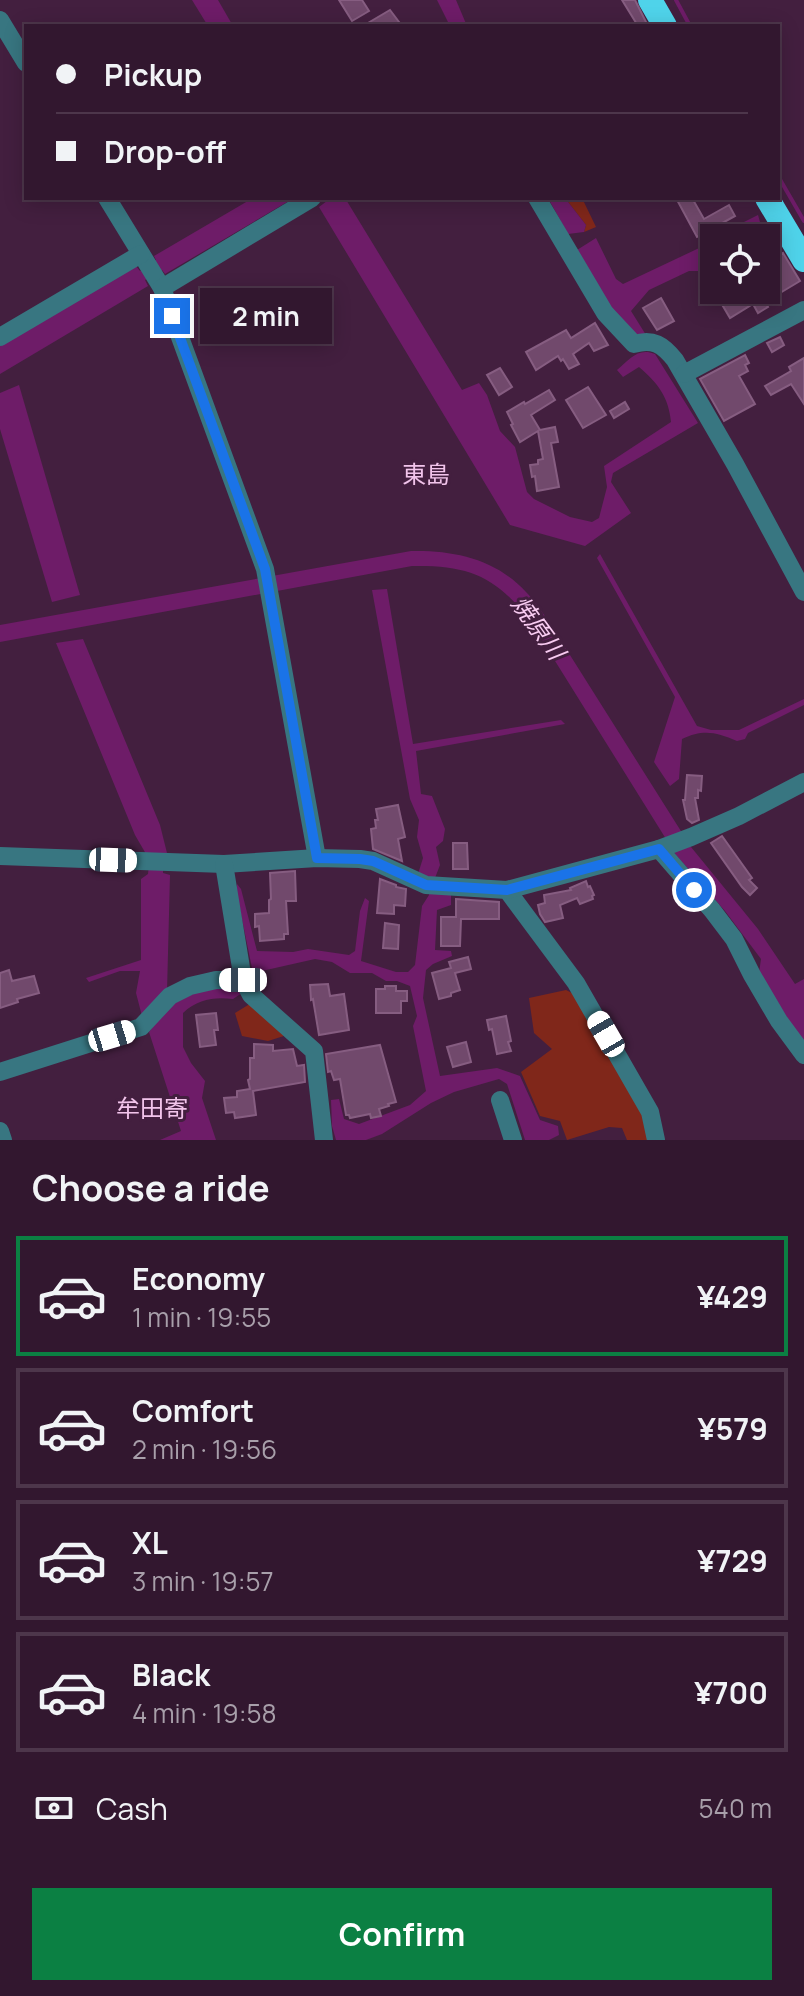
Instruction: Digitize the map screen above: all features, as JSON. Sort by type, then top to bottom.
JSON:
[{"type":"highway","points":[[650,0],[664,24]]},
{"type":"highway","points":[[768,200],[804,260]]},
{"type":"street","points":[[0,20],[24,60]]},
{"type":"street","points":[[108,200],[151,271],[265,569],[317,858]]},
{"type":"street","points":[[0,337],[308,200]]},
{"type":"street","points":[[538,200],[605,313],[634,344],[651,341],[669,352],[684,374],[804,592]]},
{"type":"street","points":[[684,374],[804,310]]},
{"type":"street","points":[[0,856],[224,864],[317,858],[360,859],[373,861],[433,886],[507,890],[659,849],[739,816],[804,782]]},
{"type":"street","points":[[659,849],[734,939],[779,1021],[804,1055]]},
{"type":"street","points":[[224,864],[243,980],[251,995],[314,1051],[324,1140]]},
{"type":"street","points":[[507,890],[576,983],[650,1112],[656,1140]]},
{"type":"street","points":[[0,1072],[141,1027],[170,996],[190,986],[216,980],[243,980]]},
{"type":"street","points":[[500,1100],[513,1140]]},
{"type":"street","points":[[0,1131],[3,1140]]},
{"type":"shaded area","points":[[567,200],[583,200],[596,227],[584,232],[586,225]]},
{"type":"shaded area","points":[[566,990],[580,997],[647,1114],[650,1140],[627,1140],[622,1128],[609,1127],[567,1140],[560,1121],[540,1116],[521,1072],[552,1049],[534,1033],[529,998]]},
{"type":"shaded area","points":[[253,1002],[287,1035],[268,1041],[242,1036],[235,1013]]},
{"type":"water","points":[[192,0],[218,0],[232,24],[207,24]]},
{"type":"water","points":[[437,0],[456,0],[466,24],[449,24]]},
{"type":"water","points":[[250,200],[291,200],[165,274],[162,270],[145,280],[148,286],[0,374],[0,346],[136,266],[140,271],[156,260],[154,256]]},
{"type":"water","points":[[328,200],[346,200],[462,390],[479,383],[487,395],[500,431],[515,447],[527,492],[534,499],[570,517],[592,522],[599,518],[607,487],[604,466],[671,422],[665,398],[646,373],[639,367],[623,377],[617,370],[639,353],[655,354],[698,423],[613,473],[611,482],[631,513],[585,546],[510,525],[319,207]]},
{"type":"water","points":[[549,200],[567,200],[586,225],[584,232],[568,234]]},
{"type":"water","points":[[758,215],[758,224],[740,224]]},
{"type":"water","points":[[596,238],[616,279],[623,284],[700,248],[700,271],[689,271],[649,290],[631,311],[646,335],[631,337],[605,300],[577,250]]},
{"type":"water","points":[[19,385],[80,595],[52,602],[0,429],[0,393]]},
{"type":"water","name":"焼原川","points":[[411,551],[443,552],[488,564],[514,581],[532,598],[691,847],[758,929],[795,984],[804,979],[804,1045],[759,973],[761,959],[725,911],[676,855],[532,624],[507,595],[481,577],[450,568],[412,566],[0,642],[0,625]]},
{"type":"water","points":[[600,554],[697,726],[711,730],[739,730],[804,699],[804,705],[748,733],[745,739],[737,741],[703,733],[682,739],[679,779],[670,786],[654,762],[675,697],[597,558]]},
{"type":"water","points":[[387,589],[413,744],[561,720],[565,724],[416,751],[421,794],[432,796],[445,829],[443,841],[436,847],[440,865],[435,878],[451,894],[451,905],[437,910],[435,950],[451,951],[452,956],[426,970],[423,998],[440,1076],[497,1068],[520,1076],[540,1120],[558,1126],[559,1135],[549,1140],[525,1140],[507,1084],[499,1079],[454,1092],[366,1140],[336,1140],[331,1100],[339,1099],[344,1119],[359,1124],[410,1105],[426,1091],[413,1026],[417,1016],[410,986],[386,981],[372,973],[350,973],[332,962],[315,959],[253,973],[237,884],[241,889],[257,951],[293,952],[308,949],[349,955],[355,951],[360,911],[365,898],[369,901],[361,961],[396,972],[408,972],[415,965],[422,906],[429,895],[428,879],[418,874],[423,858],[417,837],[419,820],[410,799],[372,590]]},
{"type":"water","points":[[83,639],[160,825],[167,853],[163,853],[163,873],[170,875],[167,992],[184,995],[234,983],[242,993],[233,999],[200,1002],[183,1013],[183,1047],[205,1081],[202,1098],[216,1140],[160,1140],[181,1131],[149,1032],[158,1020],[142,1016],[136,993],[140,971],[120,971],[89,982],[86,978],[141,960],[141,879],[148,874],[150,854],[146,854],[135,835],[56,643]]},
{"type":"building","points":[[339,0],[362,0],[369,11],[352,21]]},
{"type":"building","points":[[622,0],[635,0],[647,24],[637,24]]},
{"type":"building","points":[[390,10],[400,24],[366,24]]},
{"type":"building","points":[[677,200],[693,200],[704,219],[729,205],[735,216],[721,224],[700,224],[700,235],[697,237]]},
{"type":"building","points":[[783,253],[800,281],[780,293],[780,255]]},
{"type":"building","points":[[661,298],[674,321],[657,330],[643,308]]},
{"type":"building","points":[[722,304],[753,304],[730,318]]},
{"type":"building","points":[[753,304],[766,304],[768,307],[758,313]]},
{"type":"building","points":[[595,323],[608,345],[594,351],[589,343],[573,354],[579,364],[569,369],[558,356],[536,370],[526,352],[566,330],[571,338]]},
{"type":"building","points":[[780,337],[784,345],[772,352],[767,343]]},
{"type":"building","points":[[745,355],[749,363],[745,365],[748,371],[739,376],[755,404],[724,421],[700,379]]},
{"type":"building","points":[[804,358],[804,404],[791,384],[771,395],[765,386],[791,371],[789,367]]},
{"type":"building","points":[[500,368],[512,387],[499,395],[487,375]]},
{"type":"building","points":[[588,387],[606,415],[583,428],[566,400]]},
{"type":"building","points":[[549,390],[555,400],[531,415],[540,430],[555,427],[558,442],[551,443],[559,487],[537,491],[530,465],[538,464],[538,460],[543,459],[538,431],[520,442],[507,412]]},
{"type":"building","points":[[625,402],[629,409],[614,418],[610,411]]},
{"type":"building","points":[[687,775],[702,776],[701,791],[698,790],[698,798],[695,798],[699,820],[692,823],[687,819],[683,800]]},
{"type":"building","points":[[398,805],[405,837],[398,839],[402,861],[373,849],[371,829],[376,828],[375,820],[378,820],[376,809]]},
{"type":"building","points":[[722,836],[757,888],[750,895],[711,843]]},
{"type":"building","points":[[453,843],[467,843],[468,869],[453,869]]},
{"type":"building","points":[[295,871],[296,901],[286,901],[288,934],[284,934],[284,939],[260,941],[255,914],[269,913],[270,873]]},
{"type":"building","points":[[380,879],[406,889],[405,906],[394,905],[394,914],[377,913]]},
{"type":"building","points":[[586,881],[593,899],[580,904],[577,898],[560,905],[563,918],[545,922],[538,905],[545,903],[544,895],[571,890]]},
{"type":"building","points":[[456,899],[499,902],[499,919],[461,919],[460,946],[441,946],[441,917],[456,917]]},
{"type":"building","points":[[385,923],[399,925],[398,949],[383,948]]},
{"type":"building","points":[[468,957],[471,969],[455,973],[460,990],[439,999],[432,973],[451,968],[449,962]]},
{"type":"building","points":[[9,970],[12,981],[34,976],[39,993],[0,1008],[0,973]]},
{"type":"building","points":[[328,984],[330,996],[344,994],[349,1030],[319,1035],[310,985]]},
{"type":"building","points":[[385,986],[396,986],[396,991],[407,991],[407,1001],[401,1001],[401,1013],[376,1013],[376,989],[385,989]]},
{"type":"building","points":[[216,1013],[216,1045],[200,1047],[196,1015]]},
{"type":"building","points":[[506,1016],[511,1051],[497,1054],[487,1020]]},
{"type":"building","points":[[466,1042],[471,1062],[453,1067],[447,1047]]},
{"type":"building","points":[[254,1044],[273,1045],[273,1051],[293,1049],[297,1066],[304,1065],[305,1082],[253,1091],[256,1115],[235,1118],[234,1112],[226,1113],[224,1098],[237,1097],[237,1091],[250,1089],[248,1080]]},
{"type":"building","points":[[380,1045],[396,1102],[379,1109],[381,1116],[371,1118],[370,1114],[350,1118],[346,1115],[340,1079],[334,1080],[331,1071],[328,1072],[326,1054]]},
{"type":"waterway","points":[[676,0],[689,24]]},
{"type":"waterway","points":[[780,179],[804,221]]},
{"type":"district","name":"東島","points":[[426,473]]},
{"type":"district","name":"牟田寄","points":[[152,1107]]},
{"type":"route","points":[[172,316],[265,569],[317,858],[373,861],[426,885],[507,890],[659,849],[694,890]]}]
